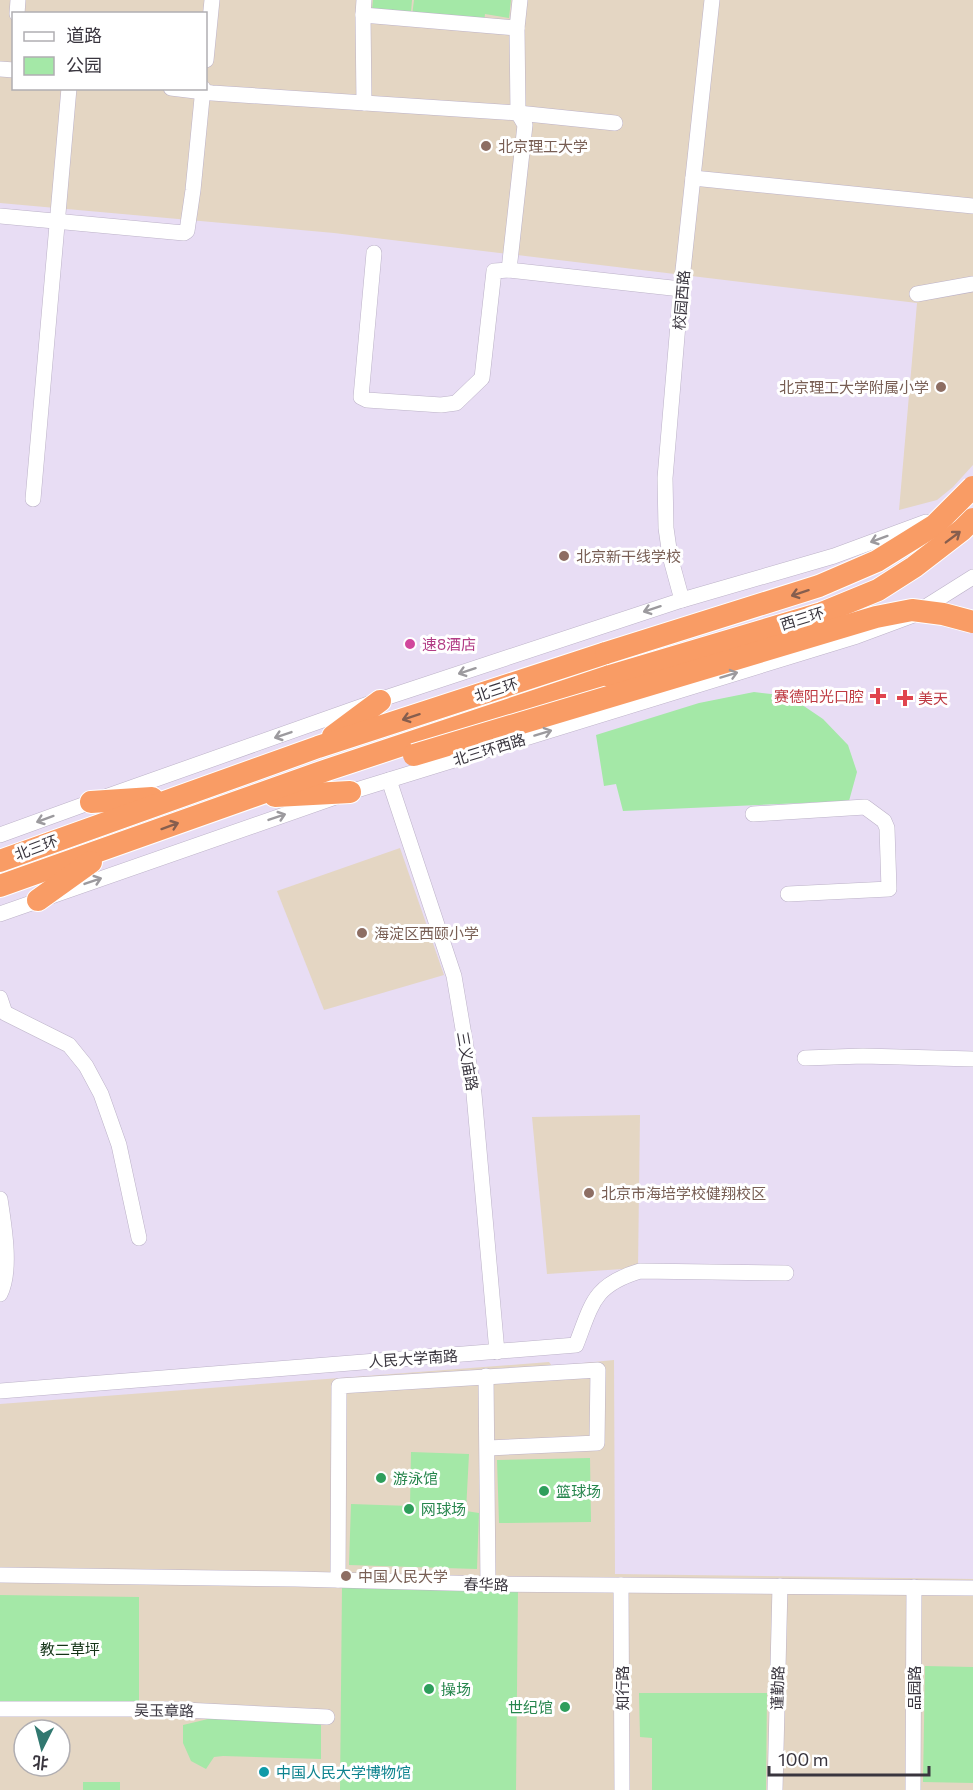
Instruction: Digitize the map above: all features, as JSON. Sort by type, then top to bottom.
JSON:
[{"type":"highway","name":"北三环","points":[[0,861],[318,747],[819,586],[877,561],[935,525],[973,487]]},
{"type":"highway","name":"西三环","points":[[610,676],[822,613],[878,590],[914,567],[973,519]]},
{"type":"highway","points":[[327,770],[414,756],[876,617],[912,610],[943,614],[973,622]]},
{"type":"highway","name":"北三环","points":[[0,886],[327,770],[610,676]]},
{"type":"highway","points":[[318,747],[380,701]]},
{"type":"highway","points":[[249,797],[350,792]]},
{"type":"highway","points":[[91,802],[177,797]]},
{"type":"highway","points":[[38,900],[115,845]]},
{"type":"street","points":[[207,50],[212,0]]},
{"type":"street","points":[[509,270],[525,125],[518,113],[517,28],[520,0]]},
{"type":"street","name":"校园西路","points":[[682,600],[670,556],[666,528],[665,478],[681,290],[712,0]]},
{"type":"street","points":[[364,103],[363,7],[517,28]]},
{"type":"street","points":[[33,499],[69,90]]},
{"type":"street","points":[[0,216],[184,233],[187,231],[193,190],[203,90],[518,113],[615,123]]},
{"type":"street","points":[[693,178],[973,206]]},
{"type":"street","points":[[375,253],[361,397],[367,400],[441,405],[456,403],[482,378],[494,271],[509,270],[681,290]]},
{"type":"street","points":[[917,294],[973,284]]},
{"type":"street","points":[[0,836],[380,701],[682,600],[834,556],[973,505]]},
{"type":"street","points":[[834,556],[857,636]]},
{"type":"street","name":"北三环西路","points":[[0,914],[350,792],[857,636],[911,616],[973,577]]},
{"type":"street","points":[[911,616],[958,626],[973,632]]},
{"type":"street","name":"三义庙路","points":[[389,780],[454,976],[474,1094],[497,1352]]},
{"type":"street","points":[[753,814],[865,807],[884,820],[887,828],[889,890],[788,894]]},
{"type":"street","points":[[2,1012],[69,1045],[86,1065],[101,1094],[119,1145],[139,1238]]},
{"type":"street","points":[[805,1058],[863,1056],[973,1059]]},
{"type":"street","points":[[0,1199],[6,1260],[3,1288],[0,1294]]},
{"type":"street","name":"人民大学南路","points":[[0,1391],[576,1346],[593,1301],[619,1278],[640,1271],[786,1273]]},
{"type":"street","points":[[338,1580],[339,1386],[598,1370],[597,1443],[488,1448]]},
{"type":"street","points":[[486,1376],[488,1584]]},
{"type":"street","name":"春华路","points":[[0,1575],[488,1584],[973,1588]]},
{"type":"street","name":"知行路","points":[[621,1585],[622,1790]]},
{"type":"street","name":"谨勤路","points":[[775,1790],[780,1586]]},
{"type":"street","name":"品园路","points":[[913,1790],[914,1587]]},
{"type":"street","name":"吴玉章路","points":[[0,1709],[164,1709],[327,1717]]},
{"type":"shaded area","name":"北京理工大学","points":[[0,0],[973,0],[973,465],[953,487],[937,500],[899,510],[917,303],[334,233],[0,203]]},
{"type":"shaded area","name":"海淀区西颐小学","points":[[400,848],[444,975],[324,1010],[277,891]]},
{"type":"shaded area","name":"北京市海培学校健翔校区","points":[[640,1115],[638,1268],[547,1274],[532,1117]]},
{"type":"shaded area","name":"中国人民大学","points":[[614,1360],[615,1574],[973,1579],[973,1790],[0,1790],[0,1404],[549,1362],[552,1366]]},
{"type":"green space","points":[[373,0],[412,0],[410,25],[371,21]]},
{"type":"green space","points":[[414,0],[511,0],[509,18],[485,14],[483,31],[411,24]]},
{"type":"green space","points":[[754,692],[789,696],[823,719],[848,745],[857,772],[849,801],[623,811],[616,784],[604,786],[596,735],[699,703]]},
{"type":"green space","name":"网球场","points":[[411,1452],[469,1454],[466,1511],[479,1513],[477,1569],[349,1565],[351,1504],[410,1506]]},
{"type":"green space","name":"篮球场","points":[[590,1458],[591,1522],[499,1523],[497,1460]]},
{"type":"green space","name":"操场","points":[[342,1587],[518,1589],[516,1790],[340,1790]]},
{"type":"green space","name":"教二草坪","points":[[0,1595],[139,1597],[139,1703],[0,1701]]},
{"type":"green space","points":[[925,1666],[973,1667],[973,1783],[923,1782]]},
{"type":"green space","points":[[639,1693],[767,1693],[766,1790],[652,1790],[652,1738],[640,1737]]},
{"type":"green space","points":[[242,1717],[321,1720],[321,1759],[223,1756],[214,1757],[206,1769],[191,1761],[183,1743],[183,1725],[208,1719]]},
{"type":"green space","points":[[83,1782],[120,1782],[120,1790],[83,1790]]},
{"type":"place","name":"北京理工大学","points":[[486,146]]},
{"type":"place","name":"北京理工大学附属小学","points":[[941,387]]},
{"type":"place","name":"北京新干线学校","points":[[564,556]]},
{"type":"place","name":"速8酒店","points":[[410,644]]},
{"type":"place","name":"赛德阳光口腔","points":[[878,696]]},
{"type":"place","name":"美天","points":[[905,698]]},
{"type":"place","name":"海淀区西颐小学","points":[[362,933]]},
{"type":"place","name":"北京市海培学校健翔校区","points":[[589,1193]]},
{"type":"place","name":"游泳馆","points":[[381,1478]]},
{"type":"place","name":"篮球场","points":[[544,1491]]},
{"type":"place","name":"网球场","points":[[409,1509]]},
{"type":"place","name":"中国人民大学","points":[[346,1576]]},
{"type":"place","name":"操场","points":[[429,1689]]},
{"type":"place","name":"世纪馆","points":[[565,1707]]},
{"type":"place","name":"中国人民大学博物馆","points":[[264,1772]]}]
